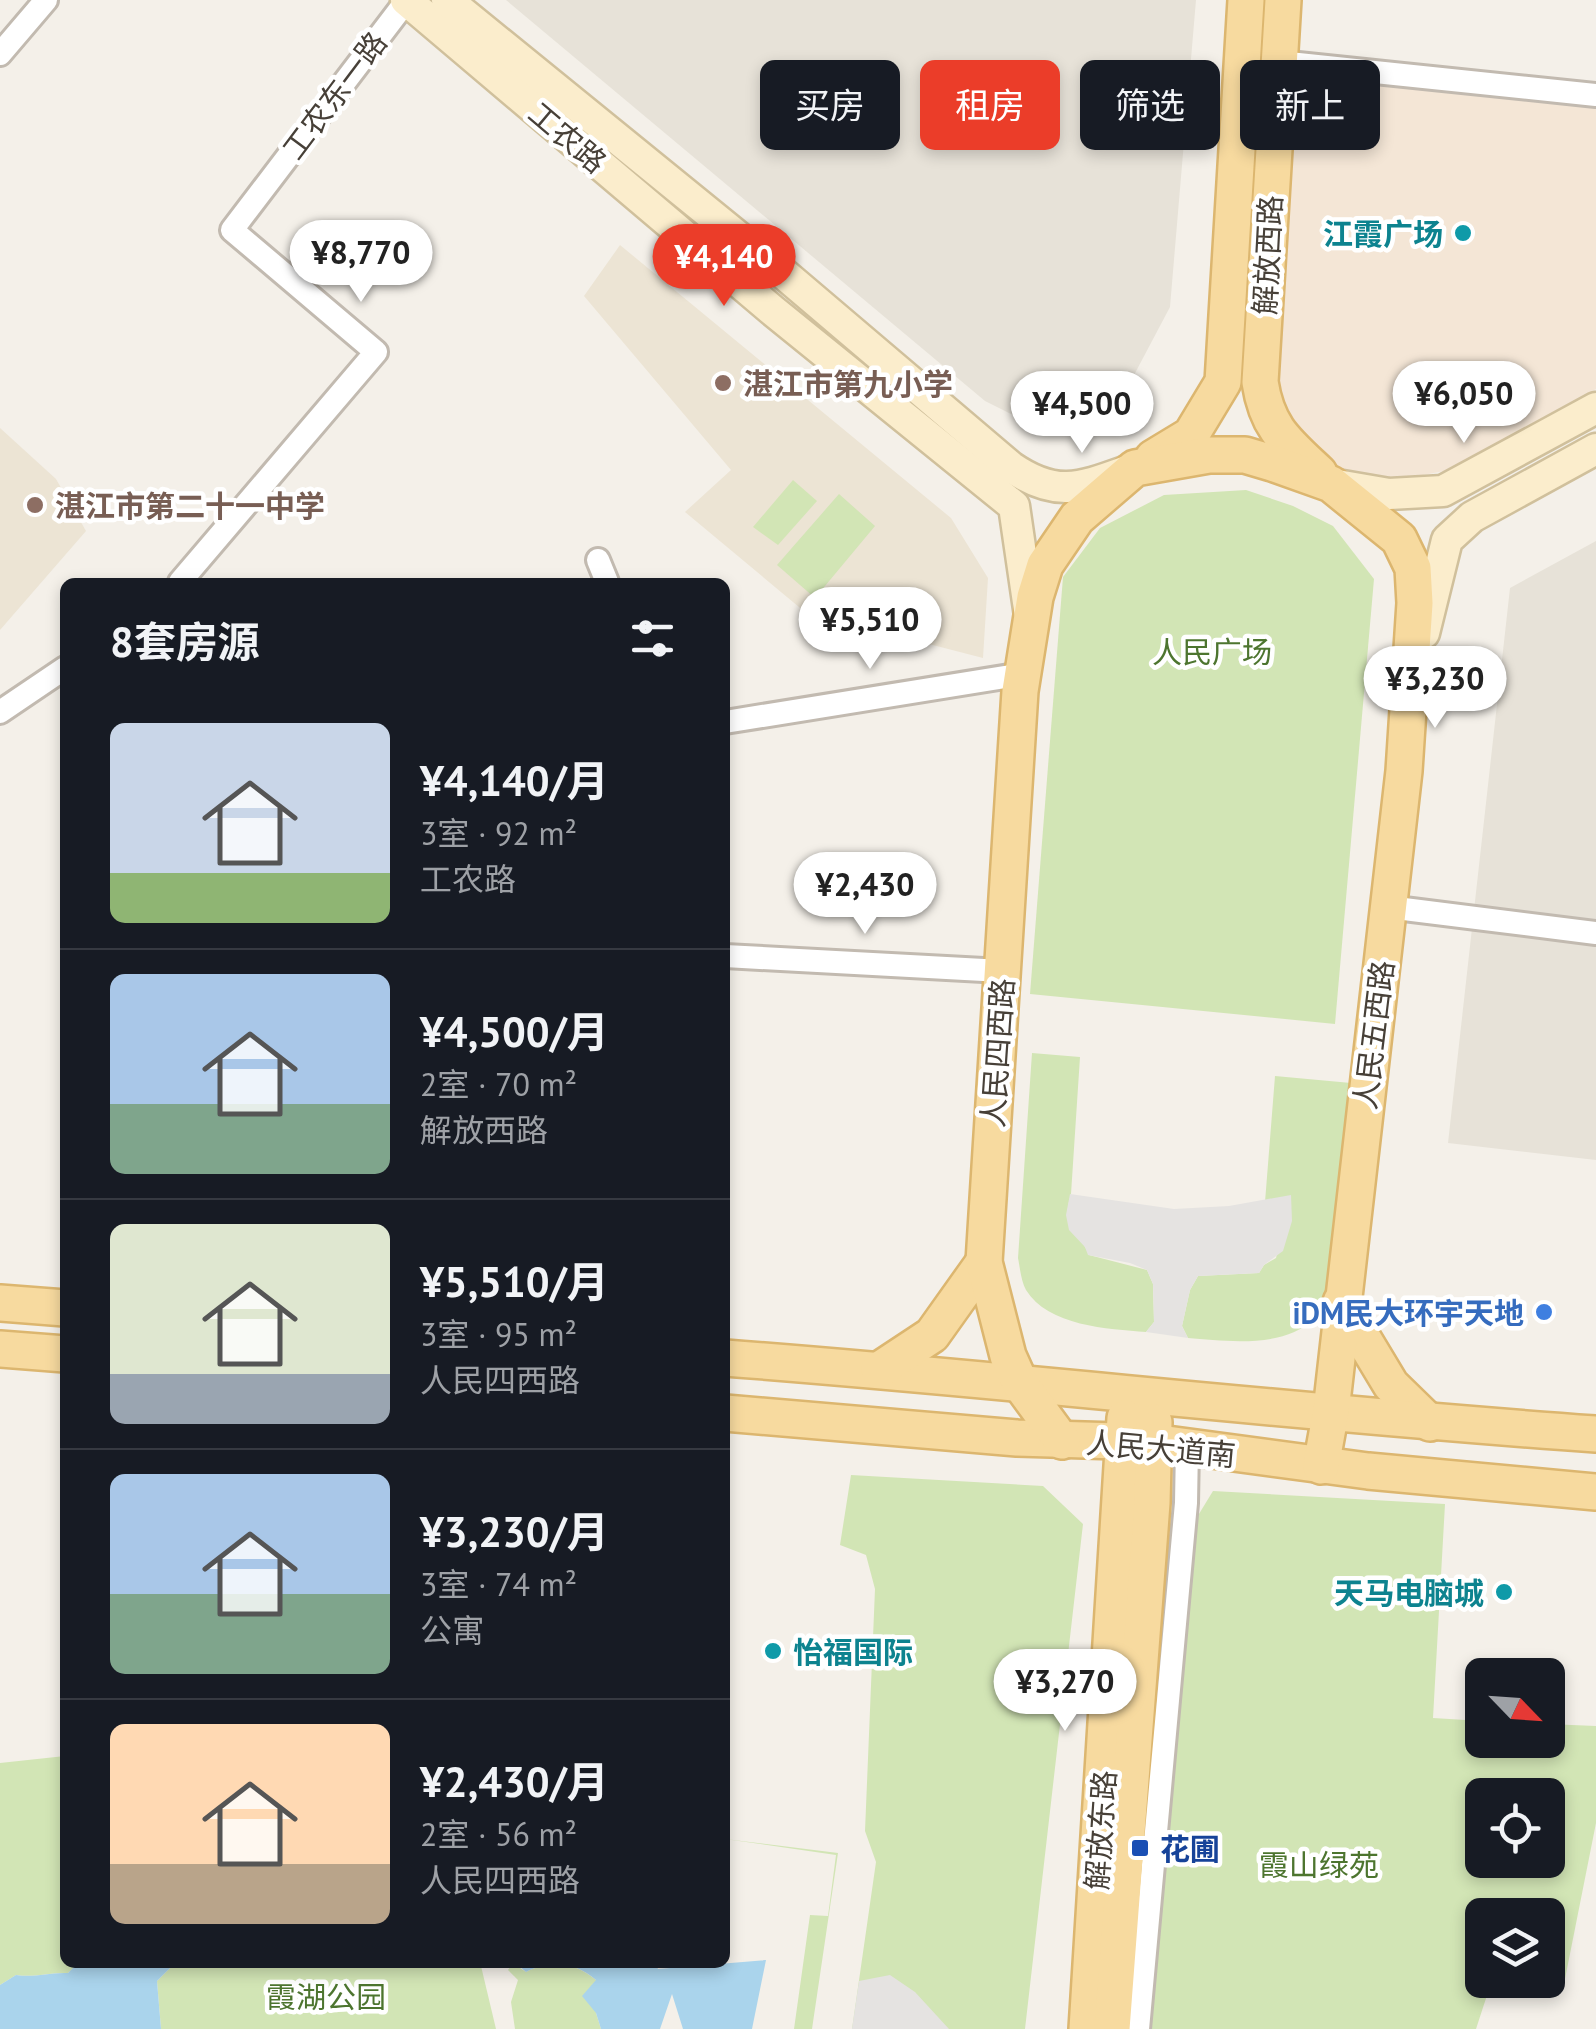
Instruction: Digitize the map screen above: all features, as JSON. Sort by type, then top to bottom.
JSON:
[{"type":"main road","name":"解放西路","points":[[1026,646],[1045,566],[1077,518],[1135,468],[1191,435],[1223,382],[1246,0]]},
{"type":"main road","name":"解放西路","points":[[1279,60],[1283,0]]},
{"type":"main road","name":"解放西路","points":[[1274,150],[1260,382],[1264,407],[1276,432],[1330,484]]},
{"type":"main road","points":[[1135,468],[1210,455],[1245,455],[1330,484]]},
{"type":"main road","name":"人民五西路","points":[[1321,1466],[1404,770],[1415,602],[1413,568],[1399,539],[1330,484]]},
{"type":"main road","name":"人民四西路","points":[[1026,646],[984,1262],[1008,1356],[1021,1385],[1062,1441]]},
{"type":"main road","points":[[879,1370],[932,1334],[984,1262]]},
{"type":"main road","points":[[1341,1302],[1390,1386],[1430,1423]]},
{"type":"main road","points":[[0,1303],[60,1308]]},
{"type":"main road","points":[[0,1348],[60,1354]]},
{"type":"main road","name":"人民大道南","points":[[730,1358],[1142,1393],[1430,1423],[1596,1434]]},
{"type":"main road","name":"解放东路","points":[[1088,2029],[1128,1441],[1142,1393]]},
{"type":"main road","name":"人民大道南","points":[[730,1412],[1062,1441],[1128,1441],[1321,1466],[1596,1492]]},
{"type":"main road","name":"解放东路","points":[[1112,2029],[1152,1504],[1128,1441]]},
{"type":"street","points":[[0,54],[46,0]]},
{"type":"street","name":"工农路","points":[[407,0],[772,310],[1014,506],[1026,646]]},
{"type":"street","name":"工农东一路","points":[[183,578],[376,352],[232,230],[407,0]]},
{"type":"street","name":"工农路","points":[[447,0],[1032,481],[1077,489],[1135,468]]},
{"type":"street","points":[[1380,73],[1596,95]]},
{"type":"street","points":[[1330,484],[1389,494],[1443,491],[1596,408]]},
{"type":"street","points":[[1404,770],[1414,685],[1447,540],[1472,516],[1596,448]]},
{"type":"street","points":[[598,560],[605,578]]},
{"type":"street","points":[[730,721],[1026,646]]},
{"type":"street","points":[[0,712],[60,671]]},
{"type":"street","points":[[1388,908],[1596,933]]},
{"type":"street","points":[[730,956],[1002,971]]},
{"type":"street","points":[[1072,2029],[1106,1504],[1128,1441]]},
{"type":"street","points":[[1138,2029],[1186,1503],[1187,1447]]},
{"type":"shaded area","points":[[506,0],[1196,0],[1191,60],[1080,60],[1080,150],[1183,150],[1170,307],[1133,377],[1039,428],[985,401]]},
{"type":"shaded area","name":"江霞广场","points":[[1380,82],[1596,101],[1596,389],[1444,471],[1387,482],[1335,474],[1288,426],[1275,387],[1288,150],[1380,150]]},
{"type":"shaded area","name":"湛江市第九小学","points":[[620,245],[951,518],[988,578],[983,658],[805,612],[685,512],[731,470],[584,296]]},
{"type":"shaded area","name":"湛江市第二十一中学","points":[[0,428],[56,479],[86,531],[0,630]]},
{"type":"shaded area","points":[[1596,541],[1596,1160],[1448,1143],[1510,588]]},
{"type":"shaded area","points":[[1070,1194],[1174,1209],[1229,1206],[1291,1195],[1292,1221],[1283,1251],[1259,1273],[1198,1276],[1190,1290],[1182,1326],[1188,1338],[1146,1332],[1154,1322],[1153,1284],[1147,1270],[1088,1255],[1069,1230],[1066,1215]]},
{"type":"shaded area","points":[[890,1975],[915,1992],[949,2029],[852,2029],[859,1981]]},
{"type":"green space","points":[[793,480],[817,501],[778,545],[753,527]]},
{"type":"green space","name":"人民广场","points":[[1246,490],[1293,506],[1333,526],[1374,579],[1335,1024],[1030,994],[1063,577],[1100,528],[1164,495]]},
{"type":"green space","points":[[839,494],[875,526],[815,598],[777,565]]},
{"type":"green space","points":[[1032,1053],[1080,1057],[1069,1222],[1089,1255],[1147,1270],[1153,1284],[1154,1322],[1146,1332],[1097,1327],[1064,1318],[1036,1302],[1024,1286],[1018,1258]]},
{"type":"green space","points":[[1275,1076],[1351,1083],[1328,1288],[1314,1318],[1287,1335],[1254,1341],[1188,1338],[1182,1326],[1190,1290],[1198,1276],[1259,1273],[1276,1258],[1291,1196],[1265,1202]]},
{"type":"green space","points":[[851,1475],[1043,1486],[1083,1524],[1025,2029],[852,2029],[876,1862],[865,1831],[875,1589],[866,1555],[840,1545]]},
{"type":"green space","name":"霞山绿苑","points":[[1213,1491],[1445,1504],[1433,1718],[1465,1720],[1465,1758],[1565,1758],[1565,1725],[1596,1726],[1596,1823],[1565,1979],[1565,1898],[1465,1898],[1465,1998],[1486,1998],[1476,2029],[1142,2029],[1191,1527]]},
{"type":"green space","points":[[60,1757],[60,1968],[74,1968],[68,1973],[16,1975],[0,1985],[0,1763]]},
{"type":"green space","points":[[730,1840],[838,1853],[812,2029],[794,2029],[810,1915],[828,1916],[836,1855]]},
{"type":"green space","name":"霞湖公园","points":[[170,1968],[481,1968],[496,2029],[161,2029],[157,1981]]},
{"type":"green space","points":[[579,1969],[596,1980],[596,2013],[601,2029],[515,2029],[511,2002],[518,1980],[508,1970]]},
{"type":"water","points":[[766,1960],[752,2029],[683,2029],[672,1994],[660,2029],[601,2029],[596,2013],[582,1996],[596,1980],[575,1968],[730,1968],[730,1963]]},
{"type":"water","points":[[73,1968],[170,1968],[157,1981],[161,2029],[0,2029],[0,1985],[16,1975],[68,1973]]},
{"type":"place","name":"江霞广场","points":[[1463,233]]},
{"type":"place","name":"湛江市第九小学","points":[[723,383]]},
{"type":"place","name":"湛江市第二十一中学","points":[[35,505]]},
{"type":"place","name":"iDM民大环宇天地","points":[[1544,1312]]},
{"type":"place","name":"天马电脑城","points":[[1504,1592]]},
{"type":"place","name":"怡福国际","points":[[773,1651]]},
{"type":"place","name":"花圃","points":[[1140,1848]]}]
